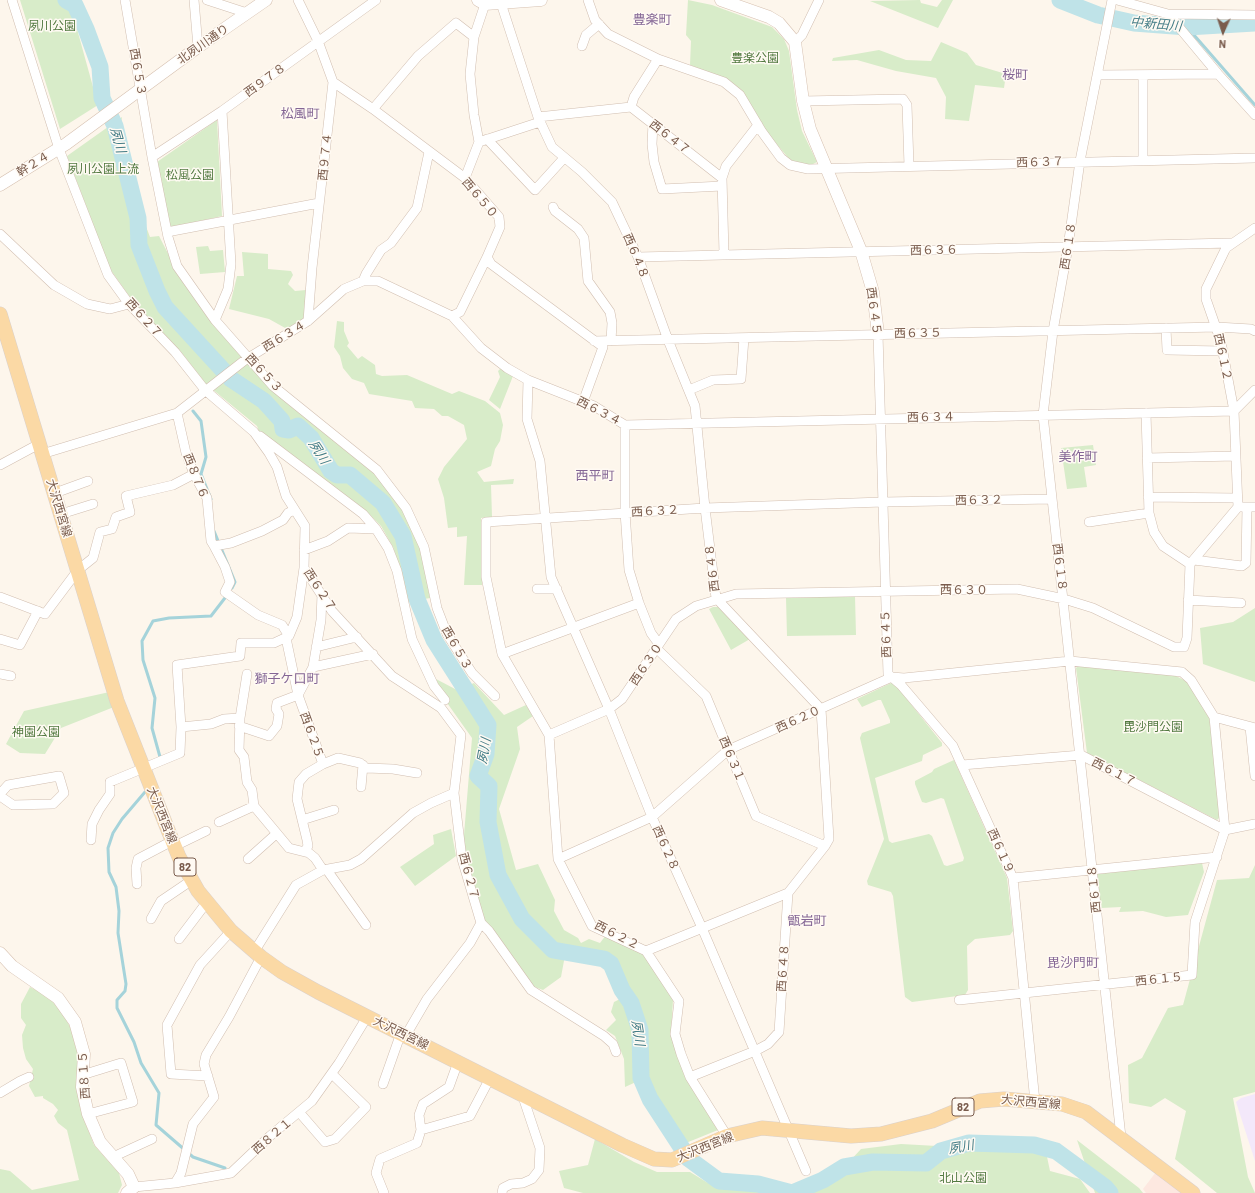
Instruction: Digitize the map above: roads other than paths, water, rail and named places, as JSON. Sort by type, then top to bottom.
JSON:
[{"type":"main road","name":"大沢西宮線","points":[[0,314],[4,341],[55,492],[117,701],[173,843],[192,880],[207,902],[231,931],[258,955],[282,972],[367,1017],[622,1145],[654,1159],[675,1159],[727,1136],[762,1128],[851,1136],[867,1136],[932,1121],[980,1101],[1004,1099],[1062,1104],[1086,1112],[1121,1137],[1192,1193]]},
{"type":"street","name":"西６２７","points":[[12,0],[108,275],[129,304],[175,352],[207,389],[254,432],[276,467],[286,496],[305,526],[304,568],[322,593],[332,611],[357,636],[392,676],[441,708],[461,735],[460,755],[454,793],[462,860],[481,923],[489,931],[531,990],[604,1036],[613,1044],[616,1052]]},
{"type":"street","name":"西６５３","points":[[125,0],[152,157],[167,232],[177,266],[215,320],[273,386],[377,470],[406,508],[424,547],[437,608],[447,634],[472,674],[495,696]]},
{"type":"street","points":[[194,0],[198,48]]},
{"type":"street","points":[[207,0],[247,13]]},
{"type":"street","name":"北夙川通り","points":[[63,146],[266,0]]},
{"type":"street","name":"西９７４","points":[[298,0],[318,41],[333,82],[309,290],[308,321]]},
{"type":"street","name":"西９７８","points":[[152,157],[222,111],[376,0]]},
{"type":"street","points":[[541,0],[482,2],[474,37],[470,74],[474,115],[483,141],[535,190],[564,158]]},
{"type":"street","points":[[582,46],[586,35],[599,24],[595,20],[588,0]]},
{"type":"street","points":[[721,0],[769,17],[779,23],[795,42],[802,35],[819,0]]},
{"type":"street","name":"西６１８","points":[[1112,0],[1080,161],[1068,247],[1053,331],[1044,415],[1121,1137]]},
{"type":"street","points":[[1117,0],[1168,14],[1255,15]]},
{"type":"street","name":"西６４８","points":[[500,1],[539,119],[552,147],[612,202],[638,256],[668,340],[695,406],[716,598],[821,709]]},
{"type":"street","points":[[1168,14],[1218,74],[1255,115]]},
{"type":"street","points":[[373,109],[418,56],[456,23],[474,37]]},
{"type":"street","name":"西６３７","points":[[599,24],[608,34],[658,59],[724,82],[740,95],[758,125],[781,158],[790,165],[808,169],[1080,161],[1255,158]]},
{"type":"street","name":"西６４５","points":[[795,42],[803,101],[810,129],[824,168],[861,252],[873,292],[878,334],[888,674],[892,677]]},
{"type":"street","points":[[465,178],[483,141],[539,119],[631,106],[634,97],[658,59]]},
{"type":"street","points":[[1097,75],[1218,74]]},
{"type":"street","points":[[1143,75],[1143,160]]},
{"type":"street","name":"西６５０","points":[[333,82],[373,109],[465,178],[499,217],[500,227],[488,257],[460,312],[452,316]]},
{"type":"street","points":[[803,101],[903,99],[907,104],[909,166]]},
{"type":"street","name":"西６４７","points":[[631,106],[722,182]]},
{"type":"street","points":[[215,320],[228,289],[231,264],[222,111]]},
{"type":"street","points":[[653,123],[652,144],[654,162],[662,190],[722,182]]},
{"type":"street","points":[[724,254],[722,182],[726,166],[758,125]]},
{"type":"street","name":"幹２４","points":[[0,185],[63,146]]},
{"type":"street","points":[[363,281],[380,250],[392,243],[417,208],[429,152]]},
{"type":"street","points":[[167,232],[319,203]]},
{"type":"street","points":[[553,207],[555,211],[578,229],[584,238],[588,281],[610,312],[612,323],[611,341]]},
{"type":"street","name":"西６１２","points":[[1192,562],[1242,566],[1246,563],[1244,504],[1236,456],[1234,411],[1223,351],[1217,327],[1206,299],[1206,289],[1226,248],[1231,243],[1255,228]]},
{"type":"street","points":[[0,234],[54,285],[87,304],[110,309],[129,304]]},
{"type":"street","name":"西６３６","points":[[638,256],[1231,243]]},
{"type":"street","points":[[488,257],[491,264],[603,347],[583,402]]},
{"type":"street","name":"西６３４","points":[[0,465],[41,449],[177,413],[247,358],[308,321],[344,289],[363,281],[378,281],[452,316],[491,357],[528,380],[594,406],[625,425],[1234,411]]},
{"type":"street","name":"西６３５","points":[[594,341],[1217,327],[1251,329],[1255,331]]},
{"type":"street","points":[[1166,328],[1167,350],[1223,351]]},
{"type":"street","points":[[689,390],[713,380],[741,378],[744,338]]},
{"type":"street","name":"西６２８","points":[[528,380],[527,419],[540,460],[551,577],[608,709],[652,817],[702,928],[806,1171]]},
{"type":"street","points":[[1234,411],[1255,390]]},
{"type":"street","name":"西８７６","points":[[177,413],[186,453],[194,474],[207,498],[211,541],[218,545],[230,582],[228,594],[258,615],[282,625],[288,637]]},
{"type":"street","points":[[1146,413],[1148,513],[1154,532],[1163,546],[1192,562],[1244,504]]},
{"type":"street","name":"西６３１","points":[[625,425],[625,512],[629,570],[639,603],[657,646],[706,696],[756,816],[825,846]]},
{"type":"street","points":[[254,432],[363,514],[376,529],[388,548],[396,571],[412,639],[434,686],[445,700]]},
{"type":"street","points":[[1147,458],[1236,456]]},
{"type":"street","points":[[0,597],[45,614],[78,570],[93,558],[100,532],[112,529],[116,517],[130,512],[126,496],[173,485],[194,474]]},
{"type":"street","points":[[55,492],[88,481]]},
{"type":"street","points":[[1148,497],[1244,504]]},
{"type":"street","name":"西６３２","points":[[549,735],[502,654],[486,577],[486,522],[705,508],[883,502],[1052,499]]},
{"type":"street","points":[[61,514],[93,504]]},
{"type":"street","points":[[218,545],[262,531],[283,520],[288,513],[294,510]]},
{"type":"street","points":[[1089,522],[1148,513]]},
{"type":"street","points":[[304,550],[328,541],[348,528],[376,529]]},
{"type":"street","name":"西６３０","points":[[608,709],[622,699],[676,619],[696,606],[716,598],[736,594],[885,590],[1016,589],[1064,599],[1093,608],[1174,647],[1184,647],[1187,638],[1188,600],[1192,562]]},
{"type":"street","points":[[91,840],[92,824],[99,810],[110,794],[110,782],[180,753],[181,727],[177,665],[240,656],[241,643],[274,643],[288,637],[297,617],[304,568]]},
{"type":"street","points":[[537,589],[557,589]]},
{"type":"street","points":[[181,727],[211,724],[224,719],[240,722],[268,736],[277,726],[279,714],[276,709],[277,703],[298,695],[313,667],[321,620],[322,593]]},
{"type":"street","points":[[1188,600],[1240,603]]},
{"type":"street","points":[[502,654],[639,603]]},
{"type":"street","points":[[0,639],[20,645],[38,612]]},
{"type":"street","points":[[316,647],[357,636]]},
{"type":"street","name":"西６２５","points":[[288,637],[298,695],[323,764],[306,774],[299,782],[297,799],[308,846],[305,851]]},
{"type":"street","points":[[313,667],[373,654]]},
{"type":"street","name":"西６２０","points":[[558,859],[652,817],[728,750],[892,677],[904,678],[1070,661],[1182,672],[1191,680],[1214,717]]},
{"type":"street","points":[[0,674],[11,676]]},
{"type":"street","points":[[247,674],[240,722],[239,750],[244,757],[247,782],[252,790],[254,806],[289,848],[305,851],[315,858],[366,925]]},
{"type":"street","name":"西６１９","points":[[892,677],[901,685],[952,746],[1013,878],[1035,1102]]},
{"type":"street","points":[[549,735],[608,709]]},
{"type":"street","points":[[646,951],[788,893],[825,846],[829,839],[821,709]]},
{"type":"street","points":[[1214,717],[1253,727],[1255,776]]},
{"type":"street","name":"西６１５","points":[[959,1000],[1192,975],[1195,922],[1225,830],[1214,717]]},
{"type":"street","name":"西６２２","points":[[549,735],[558,859],[592,926],[646,951],[678,1001],[675,1034],[681,1054],[690,1077],[727,1136]]},
{"type":"street","name":"西６１７","points":[[962,765],[1081,754],[1225,830]]},
{"type":"street","points":[[323,764],[338,758],[363,765],[366,768],[393,769],[417,773]]},
{"type":"street","points":[[361,787],[363,765]]},
{"type":"street","points":[[59,776],[64,794],[53,804],[13,804],[0,795],[8,785],[59,776]]},
{"type":"street","points":[[175,1183],[181,1173],[193,1124],[214,1097],[204,1064],[206,1054],[229,1017],[258,955],[296,885],[325,870],[350,865],[361,859],[413,813],[431,802],[454,793]]},
{"type":"street","points":[[219,822],[254,806]]},
{"type":"street","points":[[302,820],[334,810]]},
{"type":"street","points":[[1225,830],[1255,824]]},
{"type":"street","points":[[137,884],[136,868],[138,859],[173,843],[206,831]]},
{"type":"street","points":[[248,859],[276,834]]},
{"type":"street","points":[[1013,878],[1217,857]]},
{"type":"street","points":[[151,919],[161,901],[192,880]]},
{"type":"street","name":"西６４８","points":[[690,1077],[755,1051],[768,1044],[778,1032],[788,893]]},
{"type":"street","points":[[179,939],[207,902]]},
{"type":"street","points":[[383,1084],[403,1034],[427,999],[470,943],[481,923]]},
{"type":"street","points":[[208,1076],[171,1074],[167,1025],[200,965],[231,931]]},
{"type":"street","name":"西８１５","points":[[0,953],[24,974],[52,993],[68,1010],[80,1035],[84,1054],[82,1087],[88,1114],[100,1142],[128,1174],[133,1191]]},
{"type":"street","name":"西８２１","points":[[133,1191],[231,1173],[270,1136],[312,1101],[332,1074],[367,1017]]},
{"type":"street","points":[[82,1074],[121,1062],[133,1102],[88,1114]]},
{"type":"street","points":[[384,1193],[376,1173],[380,1159],[417,1143],[421,1130],[419,1115],[423,1104],[449,1086],[458,1062]]},
{"type":"street","points":[[299,1112],[325,1142],[335,1139],[366,1107],[332,1074]]},
{"type":"street","points":[[0,1093],[29,1077]]},
{"type":"street","points":[[421,1130],[470,1116],[490,1078]]},
{"type":"street","points":[[502,1193],[504,1188],[511,1184],[522,1183],[532,1179],[539,1170],[540,1148],[522,1094]]},
{"type":"street","points":[[113,1157],[152,1139]]},
{"type":"waterway","name":"夙川","points":[[66,0],[75,5],[86,29],[100,67],[102,98],[115,126],[138,218],[139,245],[165,307],[231,379],[264,401],[282,421],[283,429],[289,430],[298,426],[311,438],[331,471],[337,475],[350,475],[383,503],[403,536],[417,599],[434,640],[488,725],[486,754],[478,776],[489,786],[488,822],[498,875],[522,919],[553,950],[604,959],[611,964],[622,990],[631,1003],[640,1030],[641,1078],[650,1099],[689,1159],[719,1181],[758,1184],[792,1193],[823,1180],[844,1167],[873,1162],[926,1163],[941,1151],[969,1143],[1034,1145],[1056,1151],[1105,1187],[1110,1193]]},
{"type":"waterway","name":"中新田川","points":[[1060,0],[1098,15],[1134,23],[1187,27],[1255,23]]},
{"type":"waterway","points":[[1187,27],[1255,105]]},
{"type":"waterway","points":[[193,411],[201,421],[206,457],[201,474],[211,499]]},
{"type":"waterway","points":[[214,531],[235,582],[232,588]]},
{"type":"waterway","points":[[160,757],[152,728],[155,698],[143,660],[142,641],[153,621],[169,618],[211,616],[228,594]]},
{"type":"waterway","points":[[145,792],[122,819],[113,833],[108,848],[109,872],[116,887],[119,911],[118,933],[126,984],[125,991],[117,1000],[117,1008],[134,1042],[141,1063],[159,1093],[156,1125],[193,1157],[225,1168]]},
{"type":"district","name":"豊楽町","points":[[652,20]]},
{"type":"district","name":"桜町","points":[[1015,75]]},
{"type":"district","name":"松風町","points":[[300,114]]},
{"type":"district","name":"美作町","points":[[1078,457]]},
{"type":"district","name":"西平町","points":[[595,476]]},
{"type":"district","name":"獅子ケ口町","points":[[287,679]]},
{"type":"district","name":"甑岩町","points":[[807,921]]},
{"type":"district","name":"毘沙門町","points":[[1073,963]]},
{"type":"park label","name":"夙川公園","points":[[52,26]]},
{"type":"park label","name":"豊楽公園","points":[[755,58]]},
{"type":"park label","name":"夙川公園上流","points":[[103,169]]},
{"type":"park label","name":"松風公園","points":[[190,175]]},
{"type":"park label","name":"毘沙門公園","points":[[1153,727]]},
{"type":"park label","name":"神園公園","points":[[36,732]]},
{"type":"park label","name":"北山公園","points":[[963,1178]]}]
